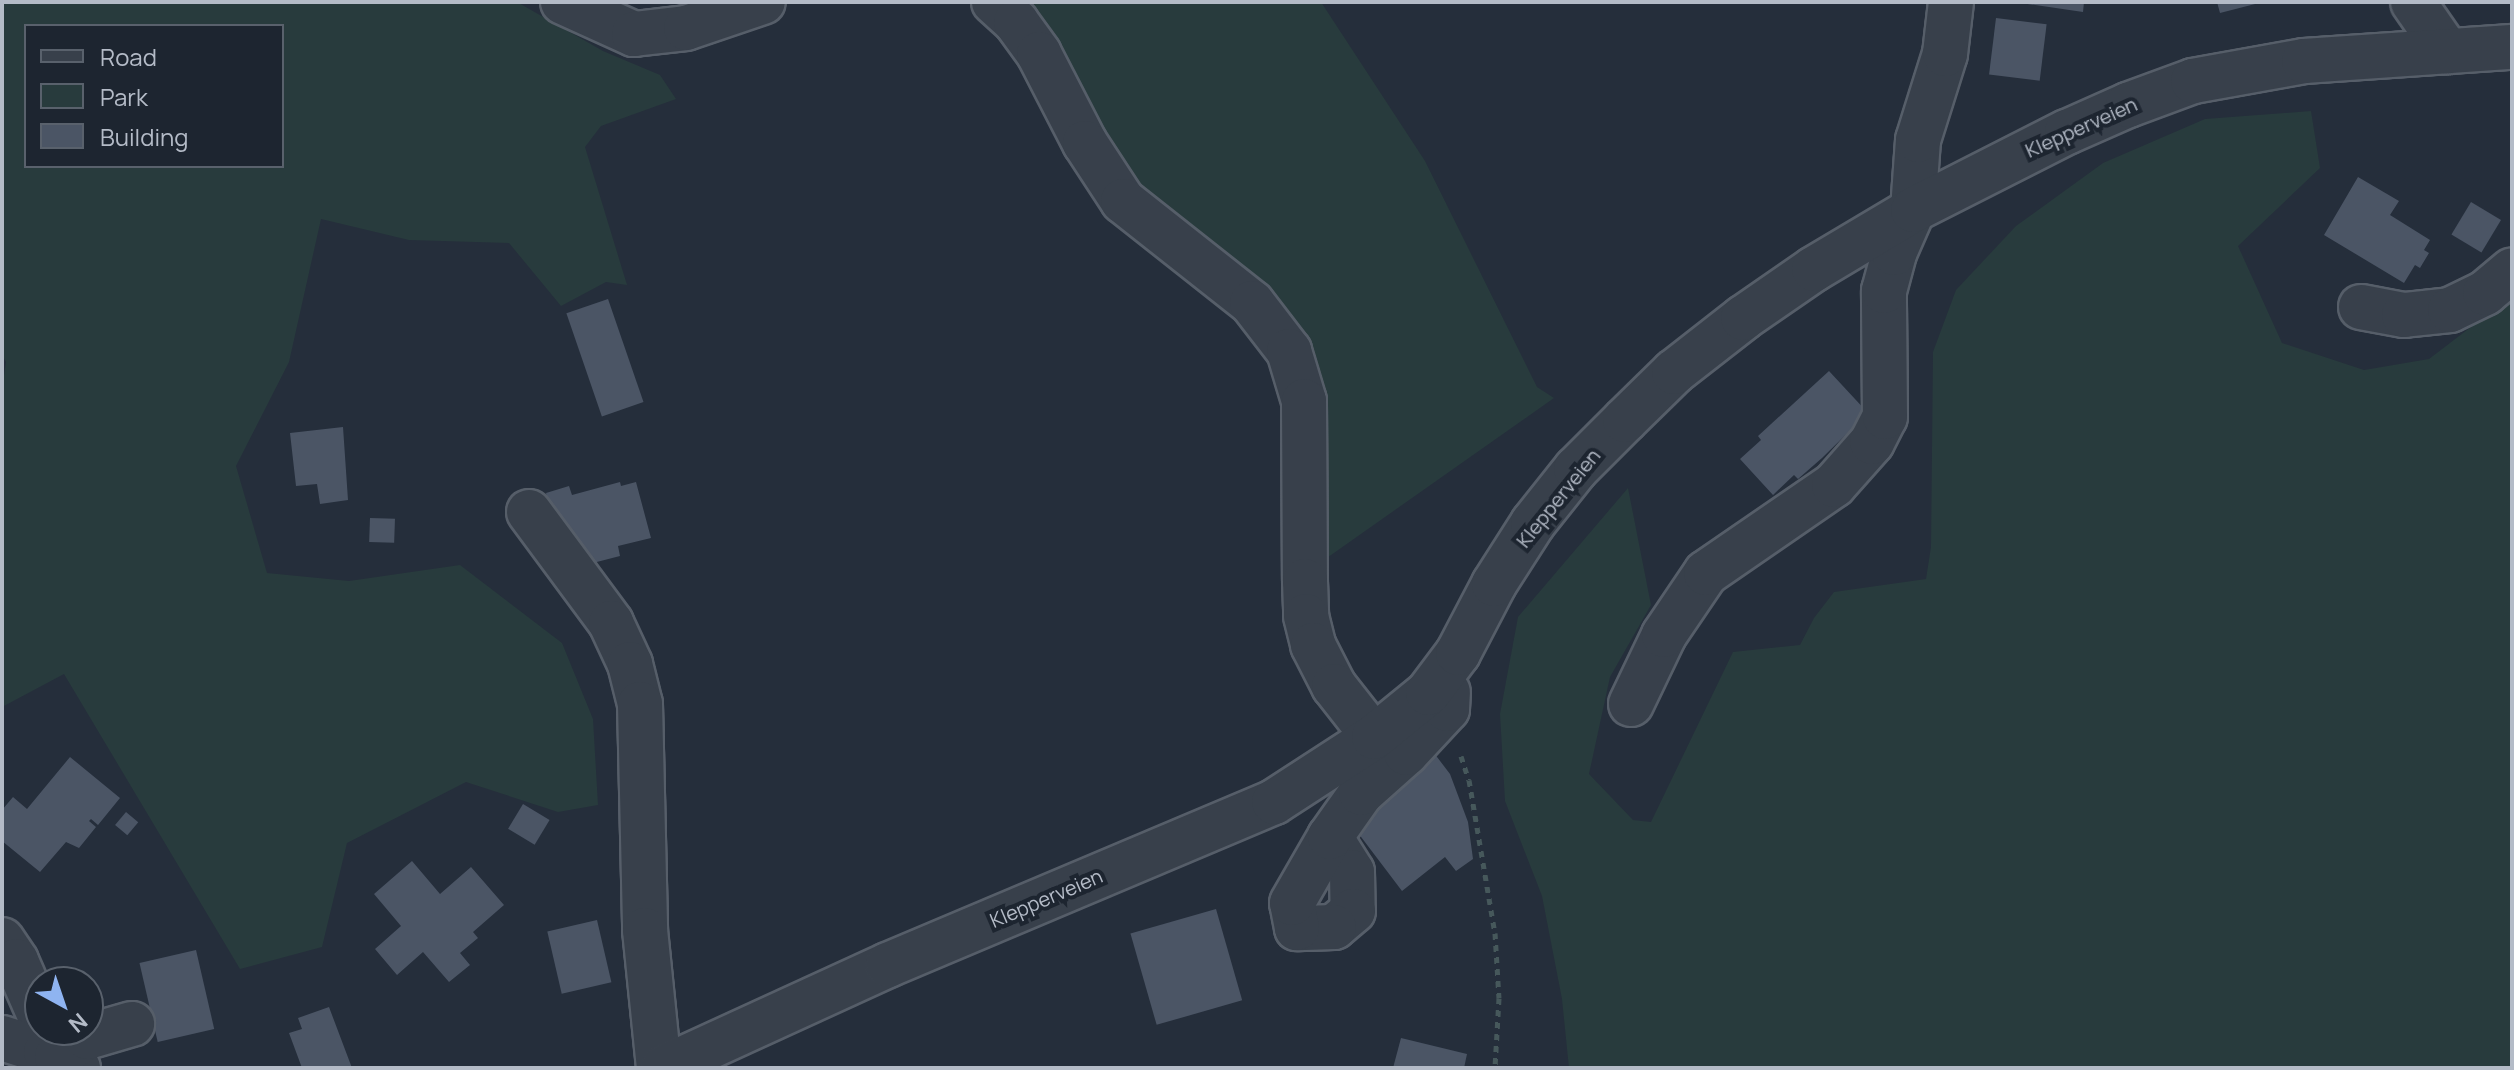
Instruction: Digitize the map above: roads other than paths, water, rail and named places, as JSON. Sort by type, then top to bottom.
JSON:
[{"type":"street","points":[[563,2],[634,34],[686,28],[763,2]]},
{"type":"street","points":[[994,2],[1016,22],[1039,54],[1085,143],[1123,201],[1252,303],[1289,351],[1304,401],[1306,605],[1313,645],[1334,686],[1374,737]]},
{"type":"street","points":[[1631,704],[1664,635],[1706,573],[1834,485],[1872,442],[1885,417],[1884,291],[1894,253],[1913,210],[1918,140],[1945,54],[1951,2]]},
{"type":"street","points":[[2413,2],[2447,51]]},
{"type":"street","name":"Klepperveien","points":[[661,1068],[888,965],[1274,802],[1374,737],[1428,693],[1451,662],[1533,523],[1576,469],[1655,391],[1755,310],[1814,269],[1913,210],[2079,127],[2193,81],[2304,61],[2512,47]]},
{"type":"street","points":[[2361,307],[2404,315],[2450,310],[2485,293],[2512,270]]},
{"type":"street","points":[[529,512],[611,623],[630,664],[640,704],[645,930],[661,1068]]},
{"type":"street","points":[[1330,837],[1361,793],[1406,753],[1447,709],[1451,662]]},
{"type":"street","points":[[2,940],[24,979]]},
{"type":"street","points":[[104,1032],[132,1024]]},
{"type":"street","points":[[2,1038],[24,1041]]}]
